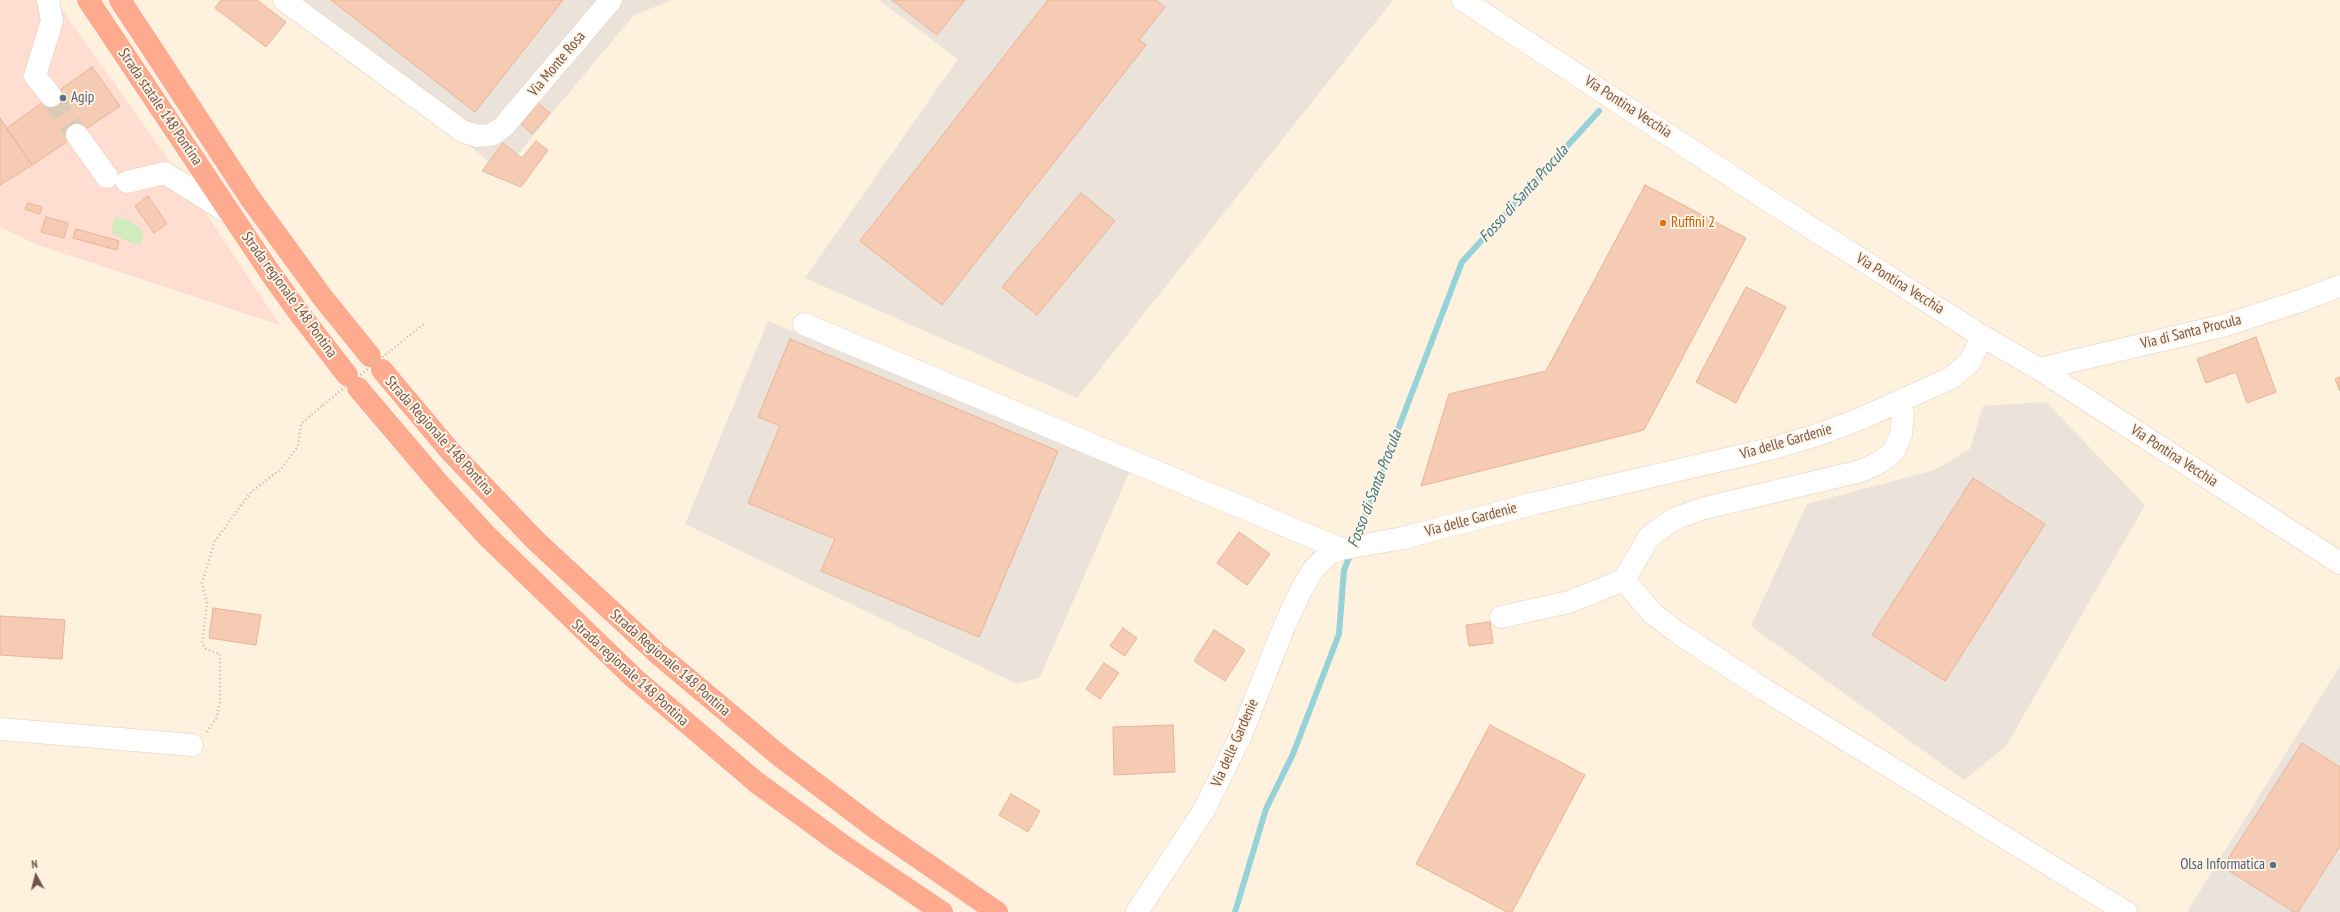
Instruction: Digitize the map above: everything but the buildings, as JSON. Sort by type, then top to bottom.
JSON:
[{"type":"highway","name":"Strada statale 148 Pontina","points":[[88,0],[232,215]]},
{"type":"highway","name":"Strada statale 148 Pontina","points":[[120,0],[250,198]]},
{"type":"highway","name":"Strada Regionale 148 Pontina","points":[[250,198],[323,298],[450,451],[524,529],[569,573],[658,654],[781,758],[874,828],[997,912]]},
{"type":"highway","name":"Strada regionale 148 Pontina","points":[[232,215],[299,313],[352,381],[442,487],[488,536],[634,678],[756,782],[842,844],[942,912]]},
{"type":"street","points":[[48,0],[52,21],[35,76],[51,96]]},
{"type":"street","name":"Via Monte Rosa","points":[[284,0],[462,131],[470,135],[484,136],[491,135],[503,127],[610,0]]},
{"type":"street","name":"Via Pontina Vecchia","points":[[1463,0],[1769,201],[1982,336],[2039,370],[2340,563]]},
{"type":"street","points":[[77,135],[117,180],[165,173],[232,215]]},
{"type":"street","name":"Via di Santa Procula","points":[[2039,370],[2226,325],[2340,286]]},
{"type":"street","points":[[804,324],[1341,549]]},
{"type":"street","name":"Via delle Gardenie","points":[[1137,912],[1204,810],[1241,735],[1283,629],[1305,584],[1319,562],[1329,554],[1341,549],[1381,542],[1536,503],[1774,448],[1860,419],[1941,383],[1962,370],[1970,362],[1982,336]]},
{"type":"street","points":[[1501,617],[1569,602],[1624,580],[1649,537],[1674,518],[1701,509],[1861,471],[1880,462],[1894,450],[1901,435],[1903,414],[1900,402]]},
{"type":"street","points":[[1624,580],[1653,614],[1680,634],[1765,690],[2126,912]]},
{"type":"street","points":[[0,728],[192,745]]},
{"type":"path","points":[[192,745],[200,742],[217,717],[220,700],[220,654],[206,649],[202,644],[207,603],[202,583],[215,541],[251,492],[281,469],[298,446],[301,424],[425,323]]},
{"type":"shaded area","name":"Agip","points":[[0,0],[55,0],[195,197],[280,325],[35,244],[0,227]]},
{"type":"shaded area","points":[[296,0],[671,0],[633,16],[502,173]]},
{"type":"shaded area","points":[[879,0],[1393,0],[1077,398],[805,278],[958,59]]},
{"type":"shaded area","points":[[768,321],[1130,471],[1040,677],[1017,684],[685,524]]},
{"type":"shaded area","points":[[2046,402],[2145,505],[2006,746],[1964,780],[1751,626],[1807,504],[1935,470],[1970,449],[1983,406]]},
{"type":"shaded area","points":[[2340,666],[2340,912],[2187,912]]},
{"type":"green space","points":[[115,216],[130,221],[144,232],[141,245],[128,242],[111,232]]},
{"type":"waterway","name":"Fosso di Santa Procula","points":[[1355,542],[1462,262],[1599,111]]},
{"type":"waterway","name":"Fosso di Santa Procula","points":[[1235,912],[1266,809],[1293,754],[1339,634],[1344,570],[1351,553]]},
{"type":"tunnel","points":[[51,96],[77,135]]},
{"type":"place","name":"Agip","points":[[63,98]]},
{"type":"place","name":"Ruffini 2","points":[[1663,223]]},
{"type":"place","name":"Olsa Informatica","points":[[2273,865]]}]
